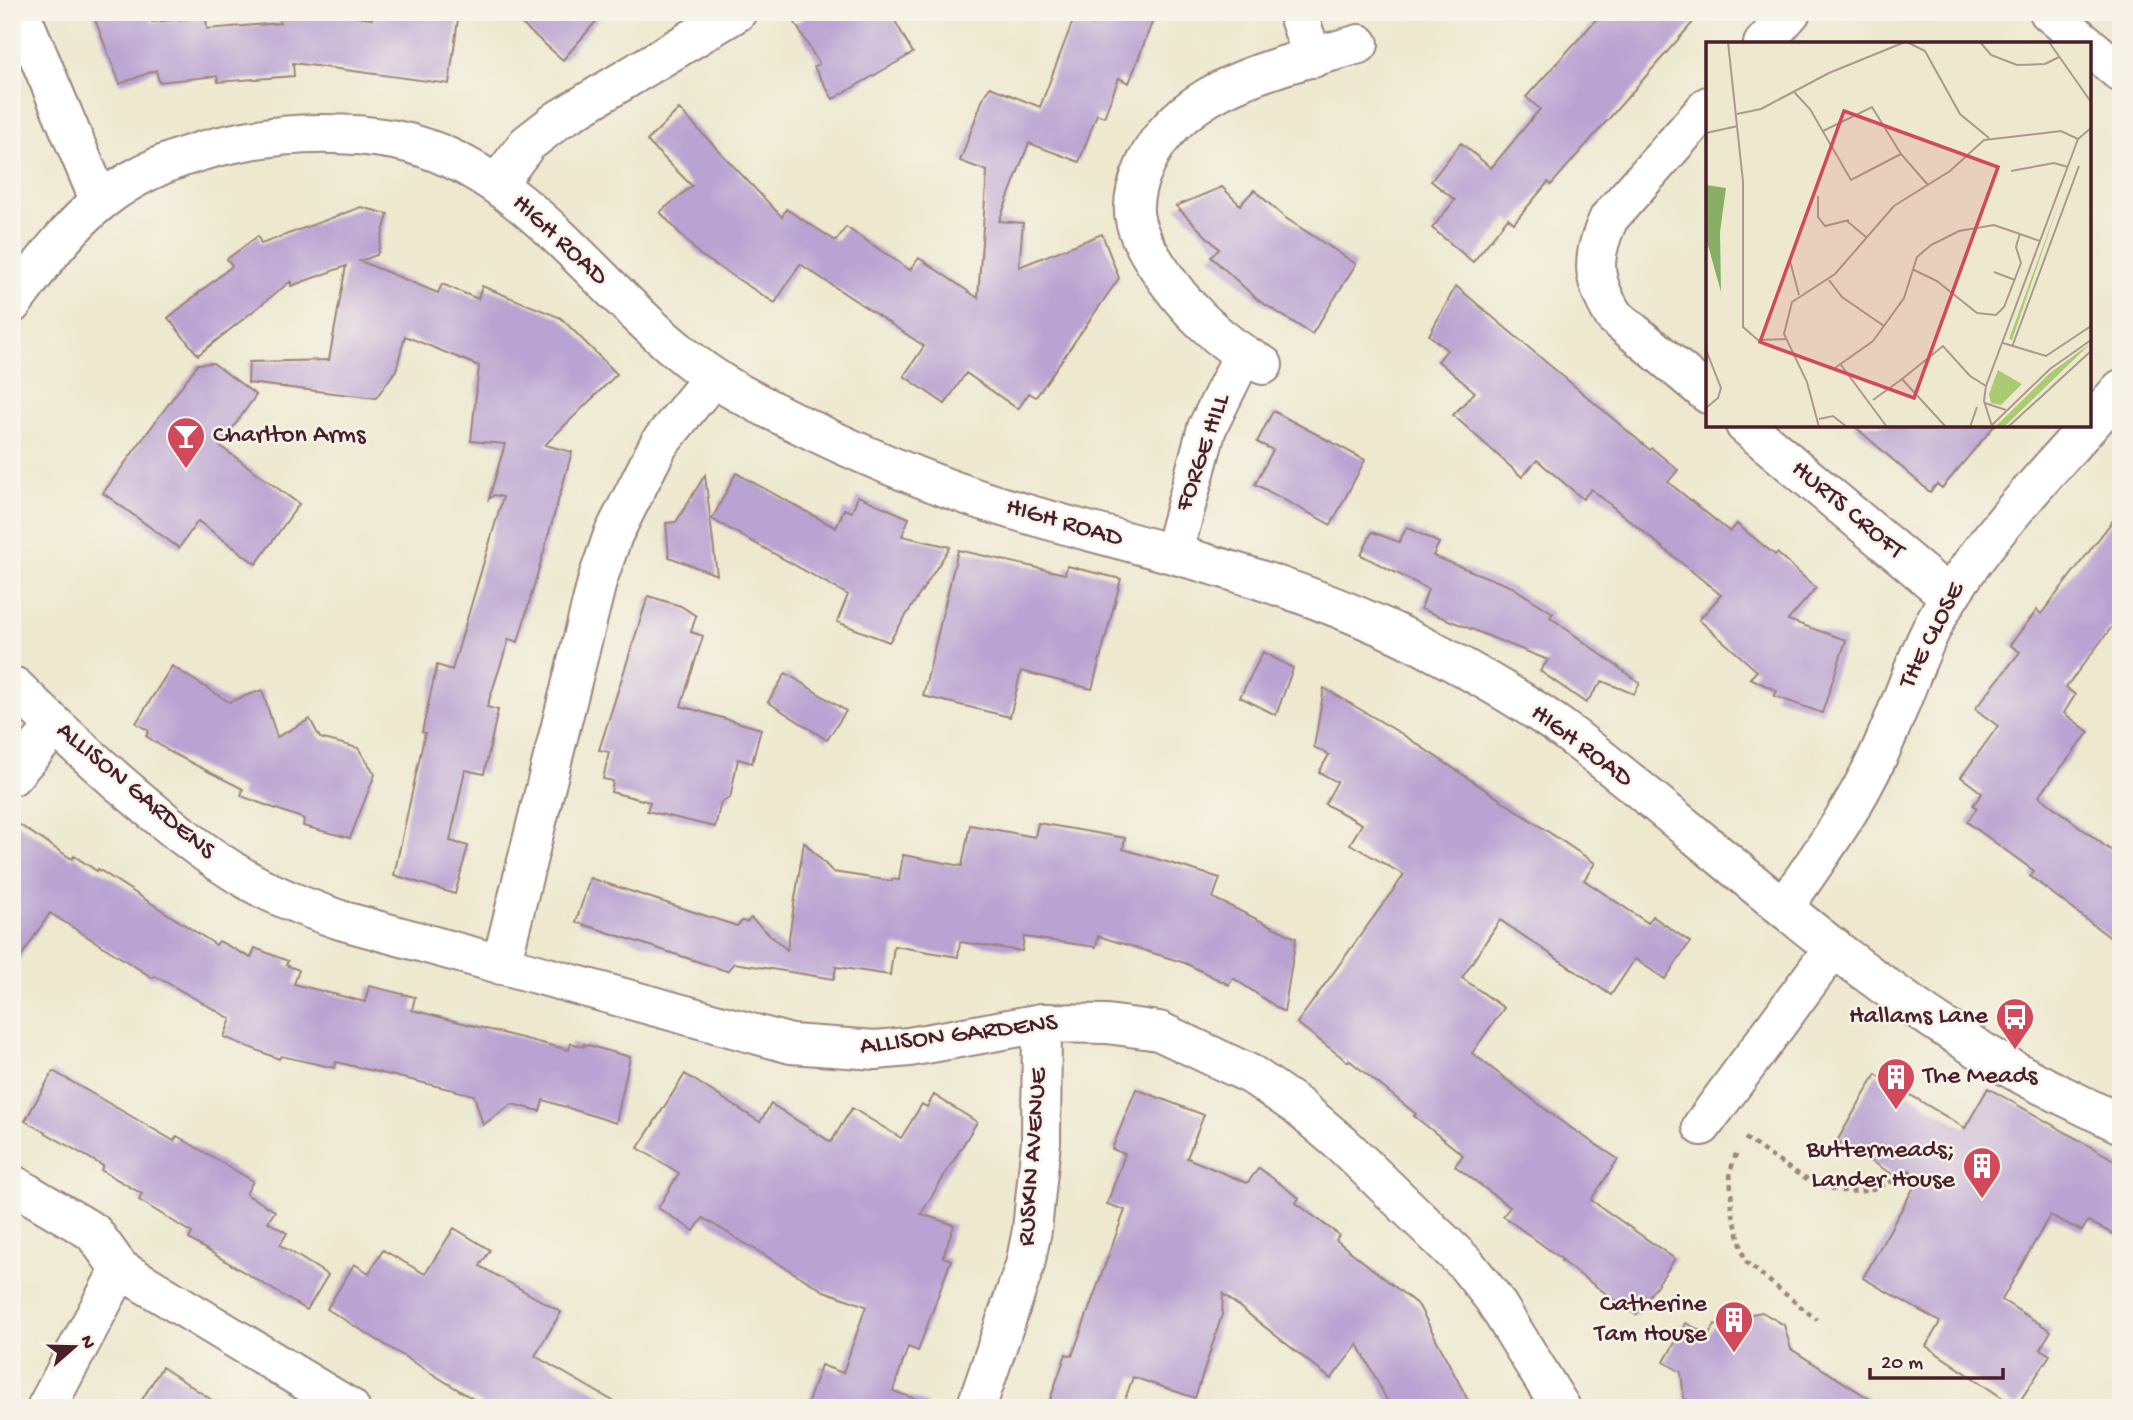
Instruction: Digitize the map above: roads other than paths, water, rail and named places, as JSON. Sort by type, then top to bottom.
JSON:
[{"type":"street","points":[[20,12],[100,202]]},
{"type":"street","points":[[1297,12],[1313,58]]},
{"type":"street","points":[[1765,42],[1791,12]]},
{"type":"street","points":[[2049,12],[2084,42]]},
{"type":"street","points":[[497,184],[527,144],[558,120],[725,15]]},
{"type":"street","name":"FORGE HILL","points":[[1173,554],[1207,428],[1253,360],[1191,310],[1150,256],[1140,236],[1132,207],[1136,185],[1160,140],[1193,106],[1236,82],[1359,44]]},
{"type":"street","points":[[2091,48],[2121,73]]},
{"type":"street","points":[[1706,108],[1609,218],[1594,261],[1604,299],[1614,316],[1706,392]]},
{"type":"street","name":"HIGH ROAD","points":[[12,304],[50,252],[100,202],[141,175],[183,157],[234,143],[287,136],[340,134],[391,139],[422,147],[497,184],[555,234],[676,350],[736,392],[834,441],[962,493],[1067,526],[1173,554],[1315,600],[1439,655],[1505,692],[1564,730],[1833,947],[1950,1031],[2006,1066],[2121,1124]]},
{"type":"street","points":[[501,965],[598,578],[613,535],[659,444],[713,377]]},
{"type":"street","name":"THE CLOSE","points":[[2091,423],[2121,389]]},
{"type":"street","name":"HURTS CROFT","points":[[1747,427],[1949,596]]},
{"type":"street","name":"THE CLOSE","points":[[1784,907],[1863,788],[1916,660],[1949,596],[1992,537],[2088,427]]},
{"type":"street","name":"ALLISON GARDENS","points":[[15,687],[55,727],[166,824],[207,855],[252,883],[340,920],[791,1044],[876,1050],[909,1048],[1042,1023],[1107,1024],[1159,1031],[1252,1075],[1296,1105],[1343,1145],[1465,1263],[1493,1298],[1561,1408]]},
{"type":"street","points":[[12,776],[55,727]]},
{"type":"street","points":[[1702,1126],[1833,947]]},
{"type":"street","name":"RUSKIN AVENUE","points":[[975,1408],[1026,1265],[1041,1142],[1042,1023]]},
{"type":"street","points":[[12,1184],[93,1232],[120,1269],[350,1408]]},
{"type":"street","points":[[47,1408],[120,1269]]},
{"type":"place","name":"Charlton Arms","points":[[186,470]]},
{"type":"place","name":"Hallams Lane","points":[[2015,1051]]},
{"type":"place","name":"The Meads","points":[[1896,1111]]},
{"type":"place","name":"Buttermeads; Lander House","points":[[1982,1200]]},
{"type":"place","name":"Catherine Tam House","points":[[1734,1354]]}]
